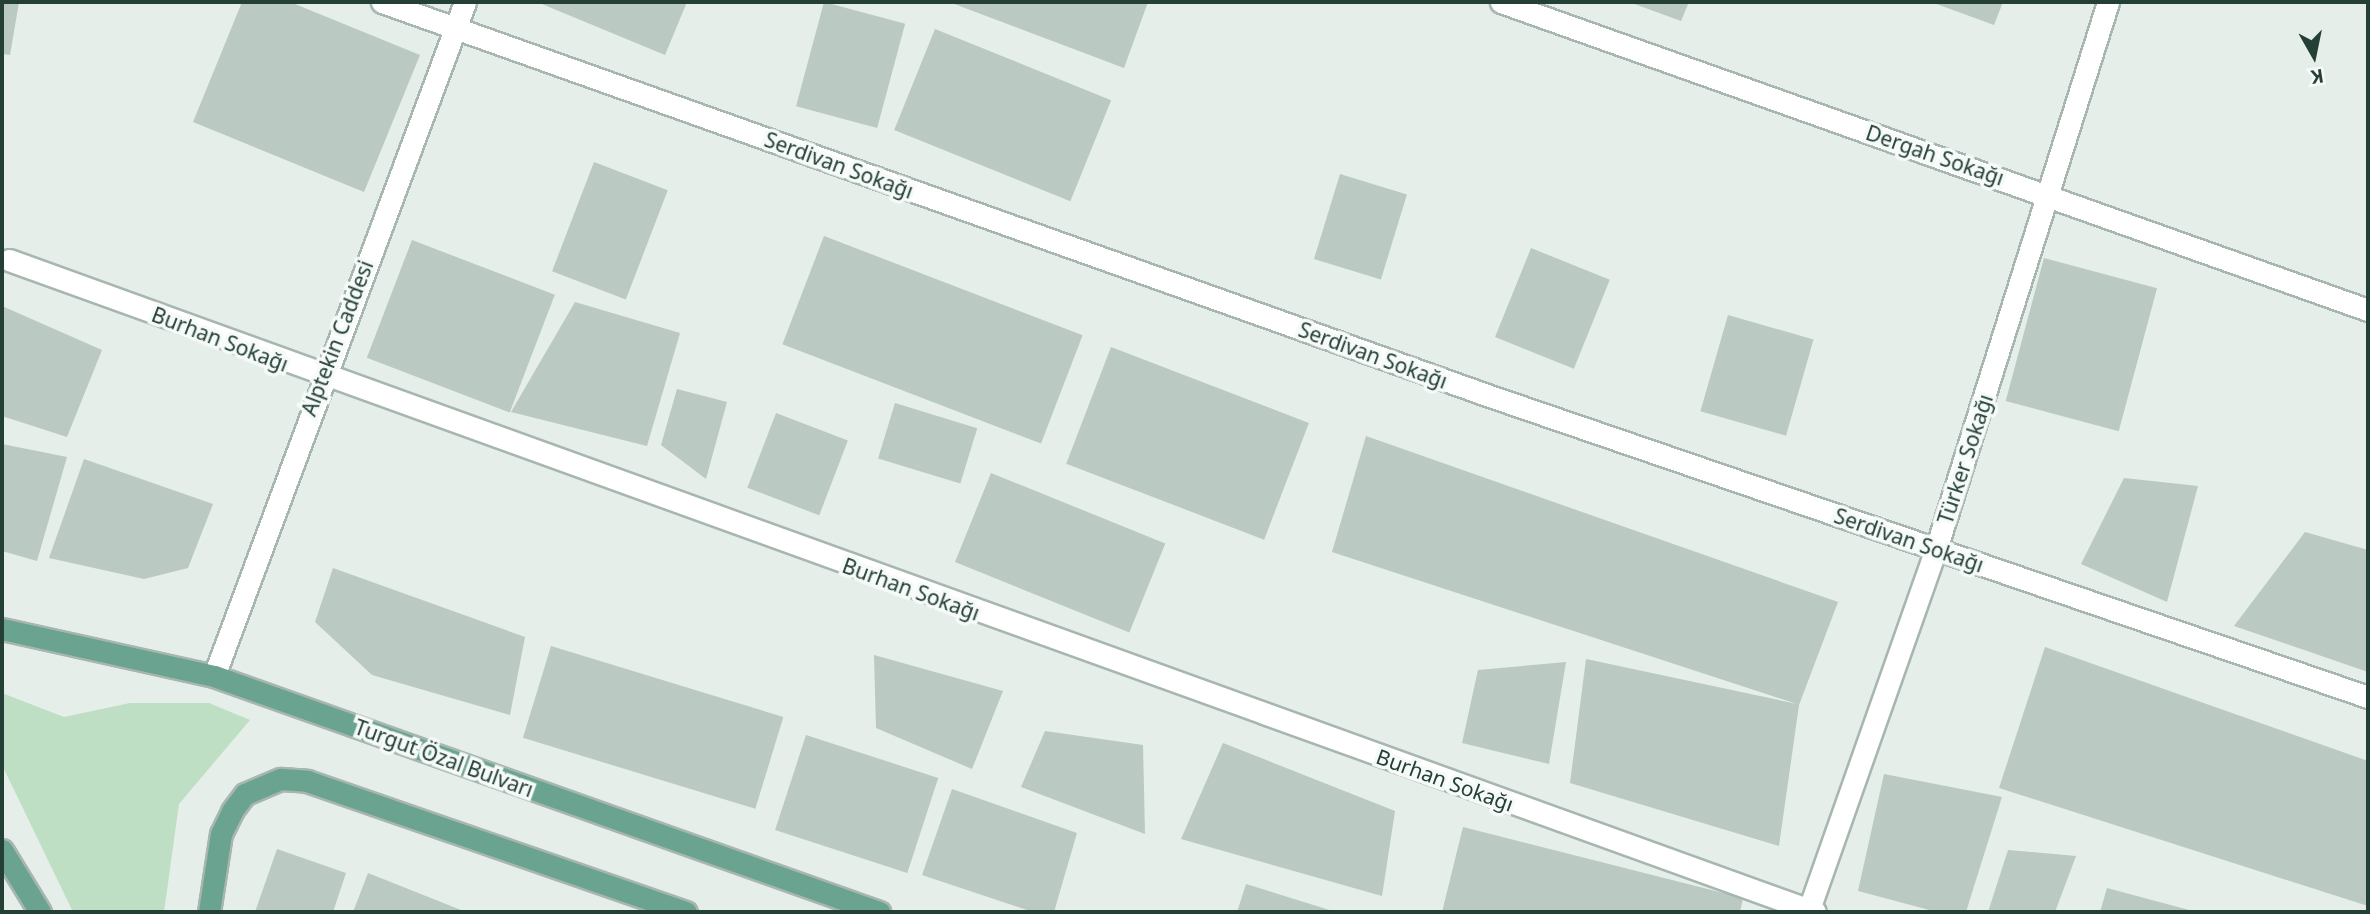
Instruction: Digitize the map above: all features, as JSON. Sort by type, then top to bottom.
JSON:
[{"type":"main road","name":"Turgut Özal Bulvarı","points":[[2,629],[214,676],[880,912]]},
{"type":"main road","points":[[209,912],[221,834],[232,811],[261,783],[282,779],[307,781],[686,912]]},
{"type":"main road","points":[[2,850],[40,912]]},
{"type":"street","name":"Serdivan Sokağı","points":[[382,2],[1936,549],[2368,697]]},
{"type":"street","name":"Alptekin Caddesi","points":[[214,676],[321,377],[465,2]]},
{"type":"street","name":"Dergah Sokağı","points":[[1501,2],[2368,310]]},
{"type":"street","name":"Türker Sokağı","points":[[1811,912],[1936,549],[2050,196],[2108,2]]},
{"type":"street","name":"Burhan Sokağı","points":[[9,260],[321,377],[1811,912]]},
{"type":"green space","points":[[2,693],[64,717],[130,703],[209,703],[250,720],[179,804],[164,912],[73,912],[2,765]]},
{"type":"building","points":[[2,2],[19,2],[10,55],[2,54]]},
{"type":"building","points":[[242,2],[290,2],[420,55],[364,192],[193,122]]},
{"type":"building","points":[[537,2],[687,2],[665,55]]},
{"type":"building","points":[[824,2],[905,24],[877,128],[796,106]]},
{"type":"building","points":[[949,2],[1148,2],[1124,68]]},
{"type":"building","points":[[1629,2],[1689,2],[1681,21]]},
{"type":"building","points":[[1931,2],[2003,2],[1994,25]]},
{"type":"building","points":[[935,29],[1111,100],[1070,201],[894,130]]},
{"type":"building","points":[[594,162],[668,190],[626,300],[552,271]]},
{"type":"building","points":[[1340,174],[1407,194],[1381,280],[1314,259]]},
{"type":"building","points":[[824,236],[1083,335],[1041,444],[782,344]]},
{"type":"building","points":[[412,240],[555,295],[510,412],[367,358]]},
{"type":"building","points":[[1531,248],[1610,280],[1574,369],[1495,337]]},
{"type":"building","points":[[2044,258],[2157,288],[2119,431],[2006,401]]},
{"type":"building","points":[[575,302],[680,333],[647,446],[511,412]]},
{"type":"building","points":[[2,306],[102,350],[67,437],[2,416]]},
{"type":"building","points":[[1728,315],[1814,340],[1786,436],[1700,411]]},
{"type":"building","points":[[1111,347],[1309,423],[1264,540],[1066,464]]},
{"type":"building","points":[[677,389],[727,402],[706,479],[661,445]]},
{"type":"building","points":[[895,403],[977,428],[960,484],[878,458]]},
{"type":"building","points":[[776,413],[848,441],[819,515],[747,488]]},
{"type":"building","points":[[1366,436],[1838,602],[1799,705],[1779,846],[1570,783],[1586,659],[1797,704],[1332,552]]},
{"type":"building","points":[[2,444],[67,457],[37,561],[2,551]]},
{"type":"building","points":[[84,459],[213,504],[188,568],[144,579],[49,558]]},
{"type":"building","points":[[991,473],[1165,543],[1129,632],[955,562]]},
{"type":"building","points":[[2124,478],[2198,486],[2167,602],[2081,564]]},
{"type":"building","points":[[2305,532],[2368,550],[2368,672],[2234,626]]},
{"type":"building","points":[[333,568],[525,637],[510,715],[372,675],[315,622]]},
{"type":"building","points":[[551,646],[783,717],[755,809],[523,738]]},
{"type":"building","points":[[2045,647],[2368,761],[2368,906],[1999,788]]},
{"type":"building","points":[[874,655],[1003,691],[972,769],[876,728]]},
{"type":"building","points":[[1566,662],[1549,764],[1462,743],[1478,670]]},
{"type":"building","points":[[1045,731],[1143,745],[1145,834],[1021,787]]},
{"type":"building","points":[[806,735],[938,778],[907,873],[775,830]]},
{"type":"building","points":[[1223,743],[1395,811],[1382,896],[1181,839]]},
{"type":"building","points":[[1884,774],[2002,797],[1966,912],[1937,912],[1858,891]]},
{"type":"building","points":[[952,789],[1077,833],[1054,912],[1033,912],[922,875]]},
{"type":"building","points":[[1463,827],[1743,898],[1740,912],[1442,912]]},
{"type":"building","points":[[277,849],[346,873],[333,912],[255,912]]},
{"type":"building","points":[[2008,850],[2076,856],[2055,912],[1988,912]]},
{"type":"building","points":[[368,873],[461,910],[353,912]]},
{"type":"building","points":[[1246,884],[1336,912],[1237,912]]},
{"type":"building","points":[[2107,888],[2189,910],[2189,912],[2100,912]]}]
